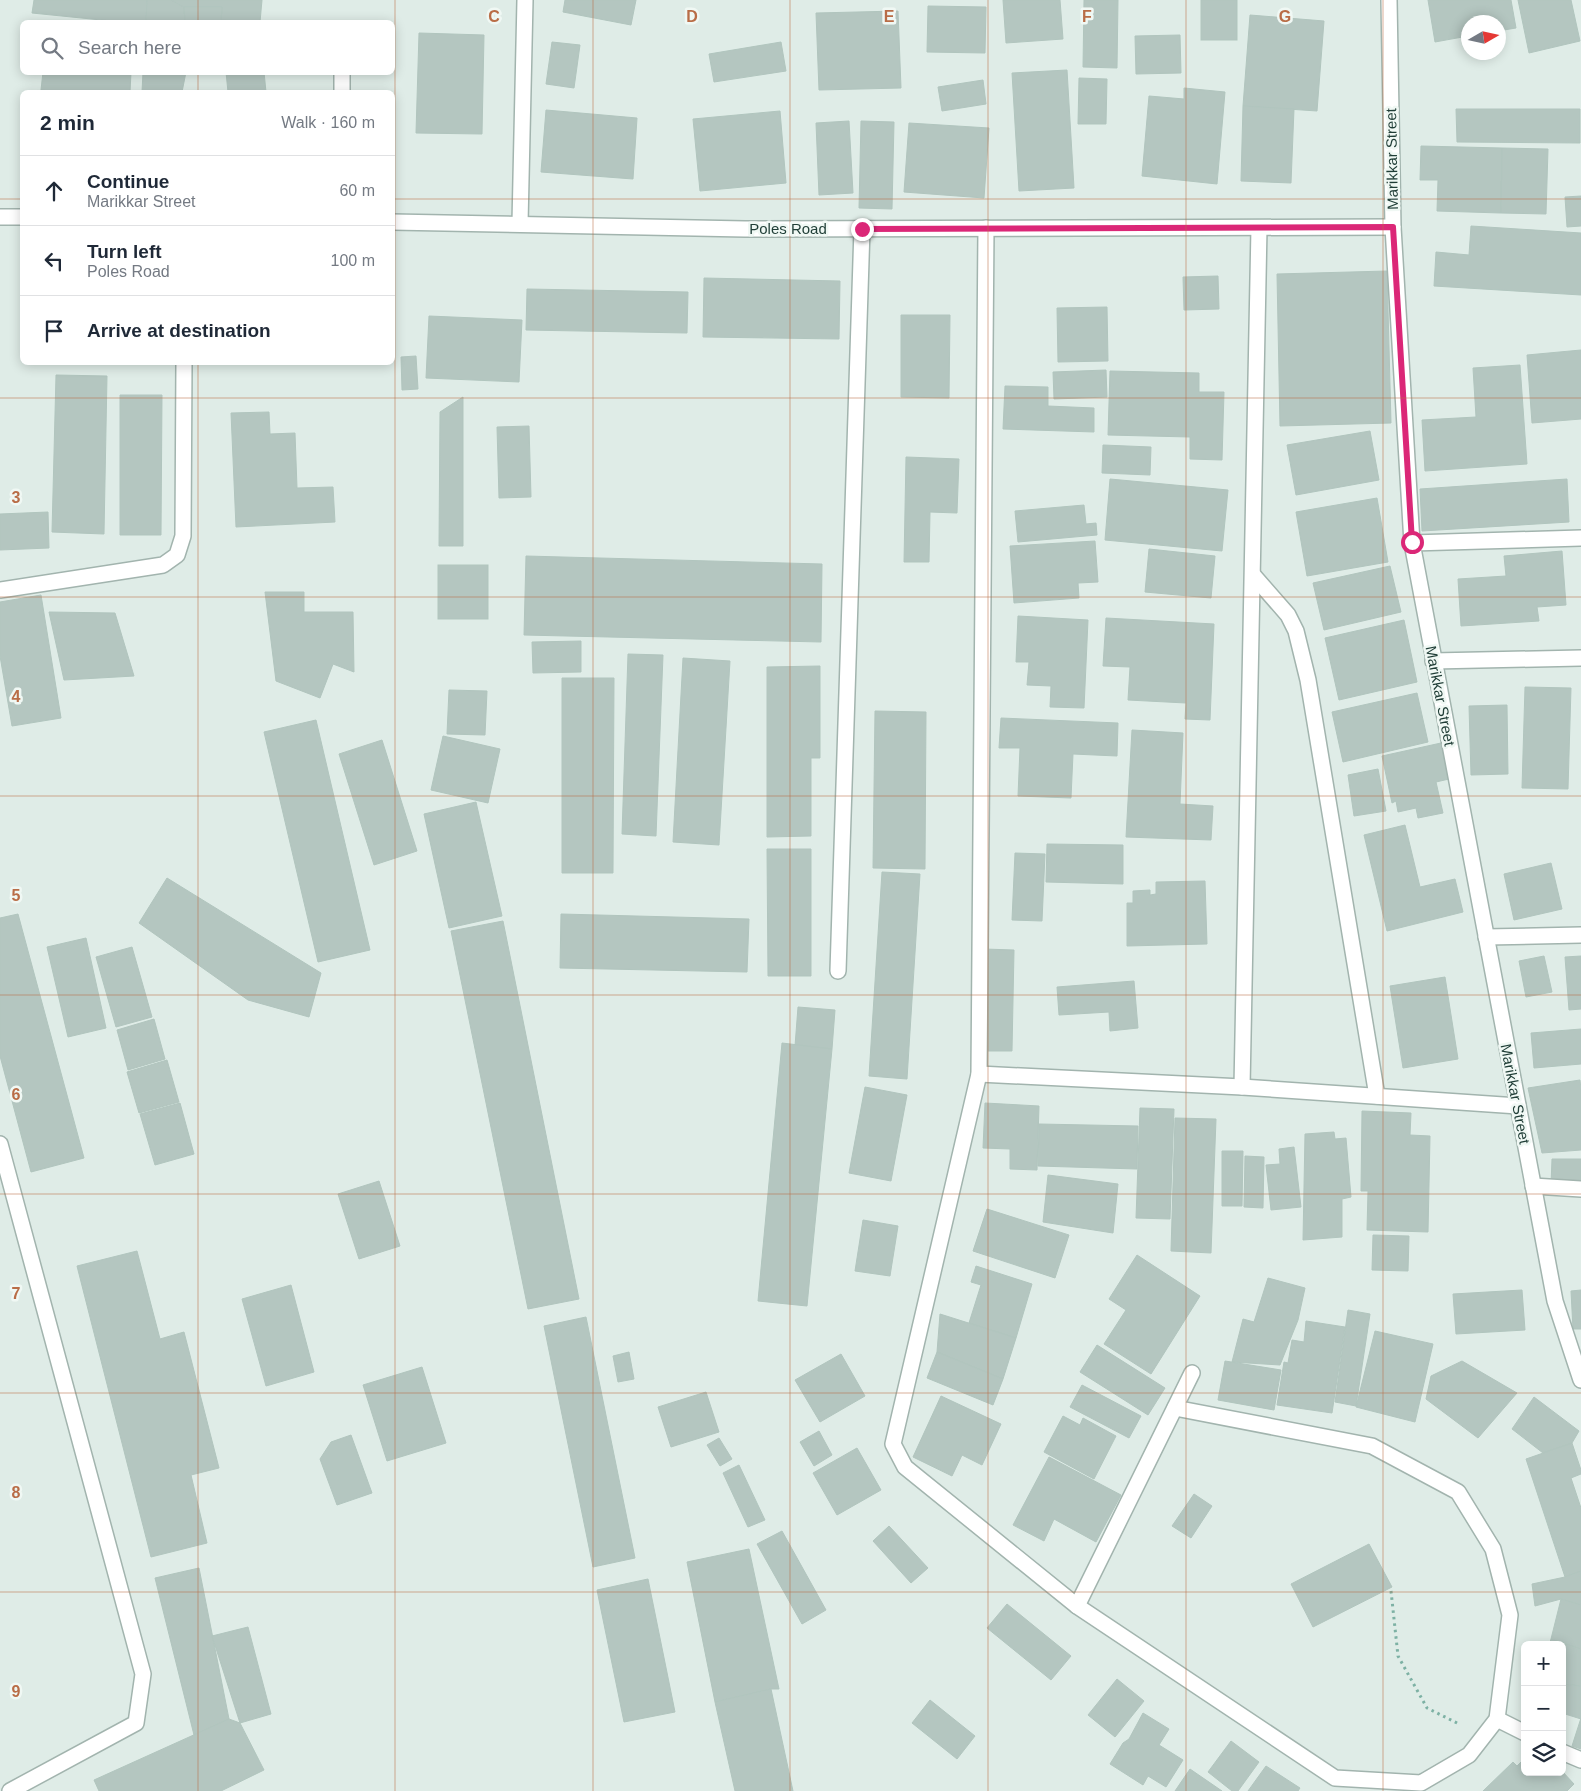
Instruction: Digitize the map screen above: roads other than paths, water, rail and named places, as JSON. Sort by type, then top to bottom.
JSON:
[{"type":"street","points":[[520,223],[525,0]]},
{"type":"street","name":"Marikkar Street","points":[[1390,0],[1393,227],[1412,542],[1433,661],[1556,1301],[1581,1380]]},
{"type":"street","points":[[342,75],[342,90]]},
{"type":"street","points":[[0,217],[20,217]]},
{"type":"street","name":"Poles Road","points":[[395,222],[520,223],[736,229],[1393,227]]},
{"type":"street","points":[[986,228],[980,1074],[893,1444],[905,1467],[1077,1606],[1335,1778],[1421,1782],[1469,1755],[1497,1719],[1510,1614],[1493,1549],[1458,1492],[1372,1446],[1174,1408]]},
{"type":"street","points":[[1242,1087],[1259,228]]},
{"type":"street","points":[[838,971],[862,229]]},
{"type":"street","points":[[0,590],[162,564],[177,556],[182,536],[184,365]]},
{"type":"street","points":[[1412,542],[1581,538]]},
{"type":"street","points":[[1253,574],[1288,616],[1296,631],[1308,680],[1377,1096]]},
{"type":"street","points":[[1433,661],[1581,658]]},
{"type":"street","points":[[1486,937],[1581,935]]},
{"type":"street","points":[[980,1074],[1242,1087],[1518,1106]]},
{"type":"street","points":[[0,1144],[143,1674],[136,1723],[10,1791]]},
{"type":"street","points":[[1533,1186],[1581,1189]]},
{"type":"street","points":[[1077,1606],[1192,1373]]},
{"type":"street","points":[[1497,1719],[1521,1731]]},
{"type":"street","points":[[1566,1754],[1581,1760]]}]
